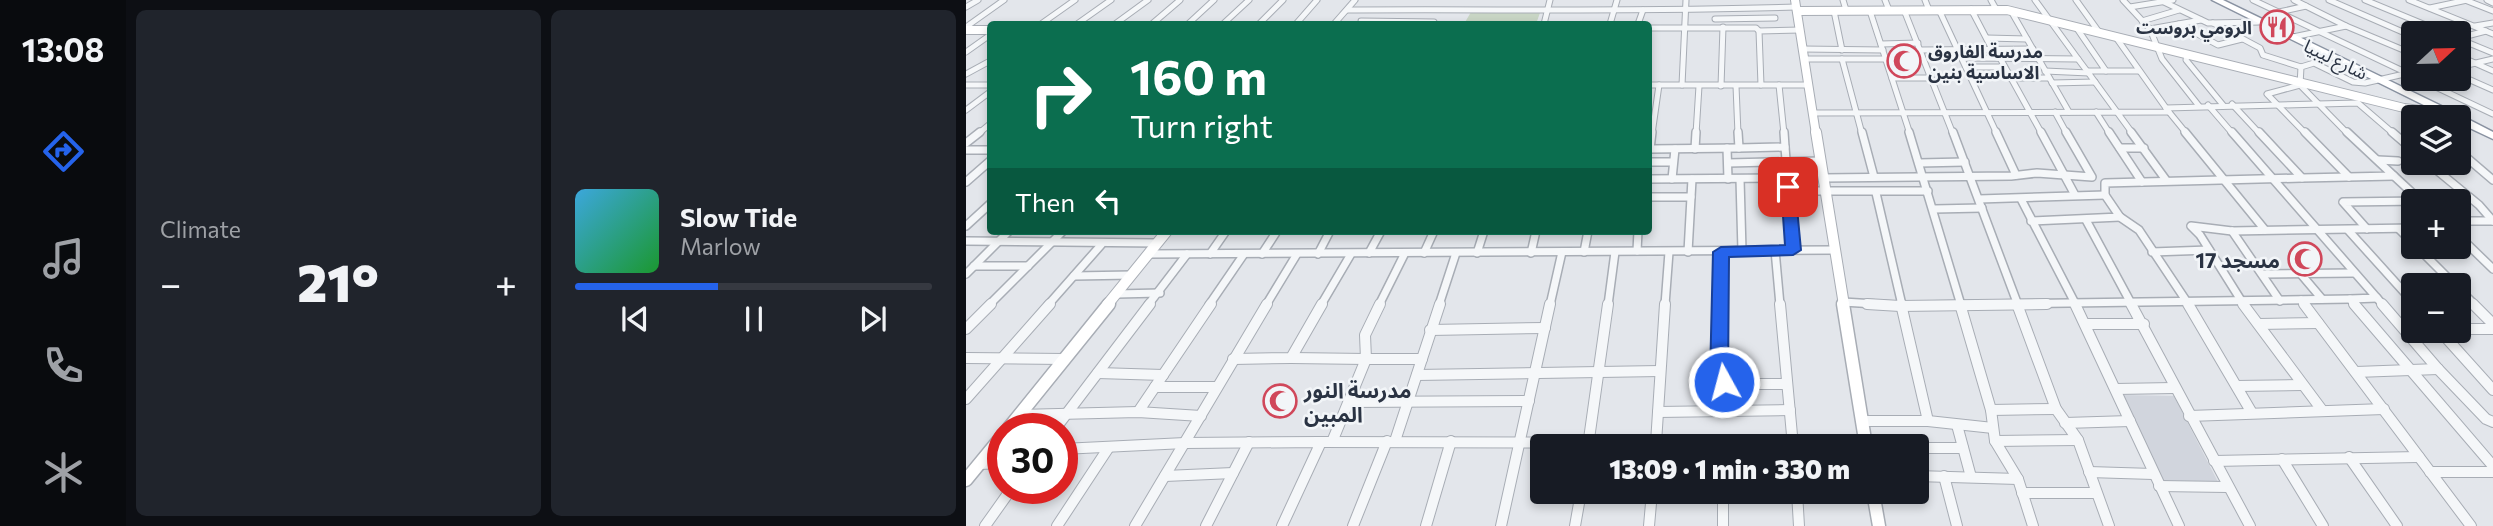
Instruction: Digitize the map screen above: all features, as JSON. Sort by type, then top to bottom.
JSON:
[{"type":"highway","name":"شارع ليبيا","points":[[2216,0],[2430,105]]},
{"type":"highway","name":"شارع ليبيا","points":[[2471,125],[2493,136]]},
{"type":"street","points":[[966,7],[978,0]]},
{"type":"street","points":[[966,28],[1004,0]]},
{"type":"street","points":[[1045,21],[1075,0]]},
{"type":"street","points":[[1081,21],[1111,0]]},
{"type":"street","points":[[1119,21],[1148,0]]},
{"type":"street","points":[[1156,21],[1180,0]]},
{"type":"street","points":[[1191,21],[1214,0]]},
{"type":"street","points":[[1226,21],[1249,0]]},
{"type":"street","points":[[1262,21],[1283,0]]},
{"type":"street","points":[[1299,21],[1317,0]]},
{"type":"street","points":[[1337,21],[1355,0]]},
{"type":"street","points":[[1362,21],[1377,0]]},
{"type":"street","points":[[1407,10],[1413,0]]},
{"type":"street","points":[[1435,21],[1448,0]]},
{"type":"street","points":[[1476,9],[1481,0]]},
{"type":"street","points":[[1513,8],[1516,0]]},
{"type":"street","points":[[1545,21],[1550,0]]},
{"type":"street","points":[[1583,9],[1585,0]]},
{"type":"street","points":[[1611,21],[1618,0]]},
{"type":"street","points":[[1650,10],[1652,0]]},
{"type":"street","points":[[1682,85],[1686,0]]},
{"type":"street","points":[[1728,0],[1730,8]]},
{"type":"street","points":[[1843,0],[1846,10]]},
{"type":"street","points":[[1885,0],[1889,10]]},
{"type":"street","points":[[1925,0],[1929,10]]},
{"type":"street","points":[[1990,0],[1996,9]]},
{"type":"street","points":[[2035,0],[2166,180]]},
{"type":"street","points":[[2076,0],[2099,32]]},
{"type":"street","points":[[2123,0],[2150,29],[2155,47],[2199,106]]},
{"type":"street","points":[[2130,7],[2173,0]]},
{"type":"street","points":[[2253,0],[2401,69]]},
{"type":"street","points":[[2294,0],[2346,26],[2401,48]]},
{"type":"street","points":[[2329,0],[2401,31]]},
{"type":"street","points":[[2365,0],[2415,21]]},
{"type":"street","points":[[2409,0],[2493,34]]},
{"type":"street","points":[[2430,8],[2466,0],[2493,11]]},
{"type":"street","points":[[2487,0],[2493,3]]},
{"type":"street","points":[[2158,2],[2213,23],[2260,48],[2262,55],[2276,62],[2301,67],[2319,64],[2353,82],[2368,84],[2401,76]]},
{"type":"street","points":[[2317,10],[2342,5]]},
{"type":"street","points":[[1347,10],[1716,10],[1796,6],[1834,10],[1996,9],[2099,32],[2356,99],[2401,107]]},
{"type":"street","points":[[1796,6],[1864,434]]},
{"type":"street","points":[[2278,12],[2306,6]]},
{"type":"street","points":[[1774,7],[1776,31]]},
{"type":"street","points":[[1971,9],[1992,49]]},
{"type":"street","points":[[1639,21],[1643,10]]},
{"type":"street","points":[[1716,10],[1721,86]]},
{"type":"street","points":[[1834,10],[1842,50]]},
{"type":"street","points":[[1870,10],[1934,209],[1958,303],[1991,410],[1995,441],[2018,479],[2033,526]]},
{"type":"street","points":[[1904,10],[1965,162],[2056,409],[2078,440],[2109,526]]},
{"type":"street","points":[[1939,10],[2016,175]]},
{"type":"street","points":[[2142,21],[2179,10]]},
{"type":"street","points":[[2011,11],[2070,112]]},
{"type":"street","points":[[1715,19],[1775,18]]},
{"type":"street","points":[[966,20],[976,19]]},
{"type":"street","points":[[2150,29],[2201,20]]},
{"type":"street","points":[[2213,23],[2261,22]]},
{"type":"street","points":[[2474,26],[2493,23]]},
{"type":"street","points":[[2179,24],[2218,45],[2242,39]]},
{"type":"street","points":[[2293,37],[2346,26]]},
{"type":"street","points":[[1652,29],[1719,27],[1756,28],[1759,31],[1800,30]]},
{"type":"street","points":[[2077,27],[2106,71]]},
{"type":"street","points":[[966,28],[987,30]]},
{"type":"street","points":[[1759,31],[1761,85]]},
{"type":"street","points":[[2471,35],[2486,31]]},
{"type":"street","points":[[2115,36],[2167,110],[2264,230]]},
{"type":"street","points":[[966,52],[987,37]]},
{"type":"street","points":[[1987,38],[2027,39]]},
{"type":"street","points":[[2471,44],[2493,56]]},
{"type":"street","points":[[1804,54],[1842,59],[1919,47],[1958,50],[2033,49]]},
{"type":"street","points":[[1804,54],[1842,50],[1883,51]]},
{"type":"street","points":[[2187,55],[2186,60],[2223,105]]},
{"type":"street","points":[[2471,64],[2493,56]]},
{"type":"street","points":[[1962,58],[2078,60]]},
{"type":"street","points":[[2000,58],[2075,195]]},
{"type":"street","points":[[1842,59],[1874,177]]},
{"type":"street","points":[[2275,77],[2276,62]]},
{"type":"street","points":[[2471,62],[2493,72]]},
{"type":"street","points":[[966,65],[987,65]]},
{"type":"street","points":[[966,74],[987,65]]},
{"type":"street","points":[[1966,67],[2004,67]]},
{"type":"street","points":[[2301,67],[2300,84],[2315,103],[2408,189]]},
{"type":"street","points":[[2045,71],[2138,71]]},
{"type":"street","points":[[1892,78],[1931,78]]},
{"type":"street","points":[[2010,78],[2095,82]]},
{"type":"street","points":[[2471,80],[2493,90]]},
{"type":"street","points":[[2353,82],[2351,88],[2356,99],[2401,139]]},
{"type":"street","points":[[2300,84],[2267,94],[2349,177]]},
{"type":"street","points":[[966,85],[987,85]]},
{"type":"street","points":[[1652,85],[1809,85]]},
{"type":"street","points":[[1652,130],[1659,85]]},
{"type":"street","points":[[1779,85],[1793,250]]},
{"type":"street","points":[[1695,149],[1699,86]]},
{"type":"street","points":[[1736,86],[1739,148]]},
{"type":"street","points":[[2444,91],[2493,114]]},
{"type":"street","points":[[966,110],[987,94]]},
{"type":"street","points":[[1813,113],[2118,112],[2356,99]]},
{"type":"street","points":[[2232,104],[2302,178]]},
{"type":"street","points":[[2208,106],[2274,178],[2354,273],[2401,320]]},
{"type":"street","points":[[2055,112],[2092,177]]},
{"type":"street","points":[[2096,112],[2142,182]]},
{"type":"street","points":[[966,143],[987,126]]},
{"type":"street","points":[[1652,149],[1785,147]]},
{"type":"street","points":[[1727,148],[1728,179]]},
{"type":"street","points":[[2120,148],[2144,148]]},
{"type":"street","points":[[1672,179],[1675,149]]},
{"type":"street","points":[[966,150],[987,150]]},
{"type":"street","points":[[1728,163],[1821,160]]},
{"type":"street","points":[[2378,160],[2398,161]]},
{"type":"street","points":[[2471,161],[2493,180]]},
{"type":"street","points":[[1652,162],[1673,162]]},
{"type":"street","points":[[1919,163],[1965,162]]},
{"type":"street","points":[[966,182],[987,164]]},
{"type":"street","points":[[1823,178],[1924,178],[2037,173],[2092,177],[2105,183],[2394,176]]},
{"type":"street","points":[[2443,175],[2479,205],[2493,221]]},
{"type":"street","points":[[1652,179],[1787,177]]},
{"type":"street","points":[[1688,252],[1692,179]]},
{"type":"street","points":[[1740,179],[1742,251]]},
{"type":"street","points":[[2105,183],[2105,195],[2120,217],[2139,230],[2186,300],[2252,413]]},
{"type":"street","points":[[1789,191],[1928,191]]},
{"type":"street","points":[[1875,192],[1927,421]]},
{"type":"street","points":[[1934,209],[2021,199],[2105,195]]},
{"type":"street","points":[[1652,197],[1691,197]]},
{"type":"street","points":[[2021,199],[2086,324],[2179,526]]},
{"type":"street","points":[[2367,229],[2343,202],[2401,201]]},
{"type":"street","points":[[966,226],[987,207]]},
{"type":"street","points":[[966,217],[976,217]]},
{"type":"street","points":[[2032,221],[2120,217]]},
{"type":"street","points":[[2086,220],[2144,324],[2173,388],[2250,526]]},
{"type":"street","points":[[2471,221],[2493,221]]},
{"type":"street","points":[[2322,410],[2241,301],[2191,226],[2232,231],[2399,229]]},
{"type":"street","points":[[2348,230],[2401,289]]},
{"type":"street","points":[[2232,231],[2280,301]]},
{"type":"street","points":[[966,274],[1005,235]]},
{"type":"street","points":[[966,329],[1059,235]]},
{"type":"street","points":[[1021,413],[1164,235]]},
{"type":"street","points":[[1210,254],[1223,235]]},
{"type":"street","points":[[1262,254],[1274,235]]},
{"type":"street","points":[[1318,254],[1328,235]]},
{"type":"street","points":[[1369,253],[1379,235]]},
{"type":"street","points":[[1424,253],[1432,235]]},
{"type":"street","points":[[1477,253],[1483,235]]},
{"type":"street","points":[[1531,253],[1535,235]]},
{"type":"street","points":[[1584,252],[1587,235]]},
{"type":"street","points":[[1637,251],[1639,235]]},
{"type":"street","points":[[966,241],[1001,239],[1101,245],[1158,243]]},
{"type":"street","points":[[966,398],[1101,245]]},
{"type":"street","points":[[2471,248],[2493,269]]},
{"type":"street","points":[[1775,250],[1792,434]]},
{"type":"street","points":[[1149,254],[1835,250]]},
{"type":"street","points":[[2152,252],[2209,250]]},
{"type":"street","points":[[1501,526],[1562,252]]},
{"type":"street","points":[[1590,434],[1615,252]]},
{"type":"street","points":[[1657,434],[1669,252]]},
{"type":"street","points":[[1721,252],[1719,378],[1729,384],[1787,384]]},
{"type":"street","points":[[1282,526],[1349,402],[1366,359],[1365,335],[1405,253]]},
{"type":"street","points":[[1353,526],[1410,401],[1456,253]]},
{"type":"street","points":[[1067,413],[1187,254]]},
{"type":"street","points":[[1138,412],[1244,254]]},
{"type":"street","points":[[1135,526],[1297,254]]},
{"type":"street","points":[[1292,358],[1351,254]]},
{"type":"street","points":[[2429,259],[2443,273]]},
{"type":"street","points":[[974,266],[1028,266]]},
{"type":"street","points":[[2300,273],[2322,299]]},
{"type":"street","points":[[2263,274],[2354,273]]},
{"type":"street","points":[[1074,276],[1132,275]]},
{"type":"street","points":[[1116,294],[1160,293]]},
{"type":"street","points":[[1843,302],[1900,306],[2131,300],[2280,301],[2377,298]]},
{"type":"street","points":[[2350,299],[2493,466]]},
{"type":"street","points":[[2301,300],[2471,526]]},
{"type":"street","points":[[2471,301],[2493,324]]},
{"type":"street","points":[[2259,324],[2318,323]]},
{"type":"street","points":[[2086,324],[2144,324]]},
{"type":"street","points":[[1430,330],[1545,328]]},
{"type":"street","points":[[2471,329],[2493,330]]},
{"type":"street","points":[[2420,343],[2438,369],[2486,419],[2493,422]]},
{"type":"street","points":[[2451,343],[2493,390]]},
{"type":"street","points":[[966,358],[1064,359]]},
{"type":"street","points":[[1233,359],[1422,359]]},
{"type":"street","points":[[2356,372],[2438,369]]},
{"type":"street","points":[[1417,374],[1660,371]]},
{"type":"street","points":[[1098,373],[1163,374]]},
{"type":"street","points":[[2237,386],[2302,385]]},
{"type":"street","points":[[1155,387],[1217,387]]},
{"type":"street","points":[[2116,389],[2173,388]]},
{"type":"street","points":[[1349,402],[1529,401]]},
{"type":"street","points":[[1991,410],[2056,409]]},
{"type":"street","points":[[1658,412],[1790,410]]},
{"type":"street","points":[[2189,416],[2384,410]]},
{"type":"street","points":[[1078,414],[1138,412],[1201,416]]},
{"type":"street","points":[[1862,421],[1927,421],[1993,428]]},
{"type":"street","points":[[2065,423],[2130,421]]},
{"type":"street","points":[[1957,425],[1971,477]]},
{"type":"street","points":[[1995,441],[2078,440]]},
{"type":"street","points":[[1426,526],[1451,441]]},
{"type":"street","points":[[1078,448],[1249,442],[1530,441]]},
{"type":"street","points":[[1206,526],[1249,442]]},
{"type":"street","points":[[1057,526],[1109,447]]},
{"type":"street","points":[[1929,447],[1963,448]]},
{"type":"street","points":[[966,480],[987,454]]},
{"type":"street","points":[[2350,457],[2397,526]]},
{"type":"street","points":[[2214,461],[2419,457]]},
{"type":"street","points":[[2282,459],[2323,526]]},
{"type":"street","points":[[979,464],[987,464]]},
{"type":"street","points":[[2089,472],[2153,474]]},
{"type":"street","points":[[2430,472],[2493,472]]},
{"type":"street","points":[[1165,476],[1233,473]]},
{"type":"street","points":[[1929,476],[2018,479]]},
{"type":"street","points":[[1944,476],[1957,526]]},
{"type":"street","points":[[2159,486],[2227,487]]},
{"type":"street","points":[[2022,493],[2095,493]]},
{"type":"street","points":[[985,526],[1001,504]]},
{"type":"street","points":[[1575,526],[1578,504]]},
{"type":"street","points":[[1649,526],[1651,504]]},
{"type":"street","points":[[1723,504],[1723,526]]},
{"type":"street","points":[[1798,504],[1799,526]]},
{"type":"street","points":[[1875,504],[1879,526]]},
{"type":"shaded area","points":[[2123,395],[2174,396],[2219,484],[2162,483]]},
{"type":"green space","points":[[1541,10],[1537,21],[1466,21],[1471,12]]},
{"type":"place","name":"الرومي بروست","points":[[2277,27]]},
{"type":"place","name":"مدرسة الفاروق الاساسية بنين","points":[[1904,61]]},
{"type":"place","name":"مسجد 17","points":[[2305,259]]},
{"type":"place","name":"مدرسة النور المبين","points":[[1280,401]]},
{"type":"route","points":[[1724,382],[1719,378],[1721,252],[1793,250],[1788,187]]}]
